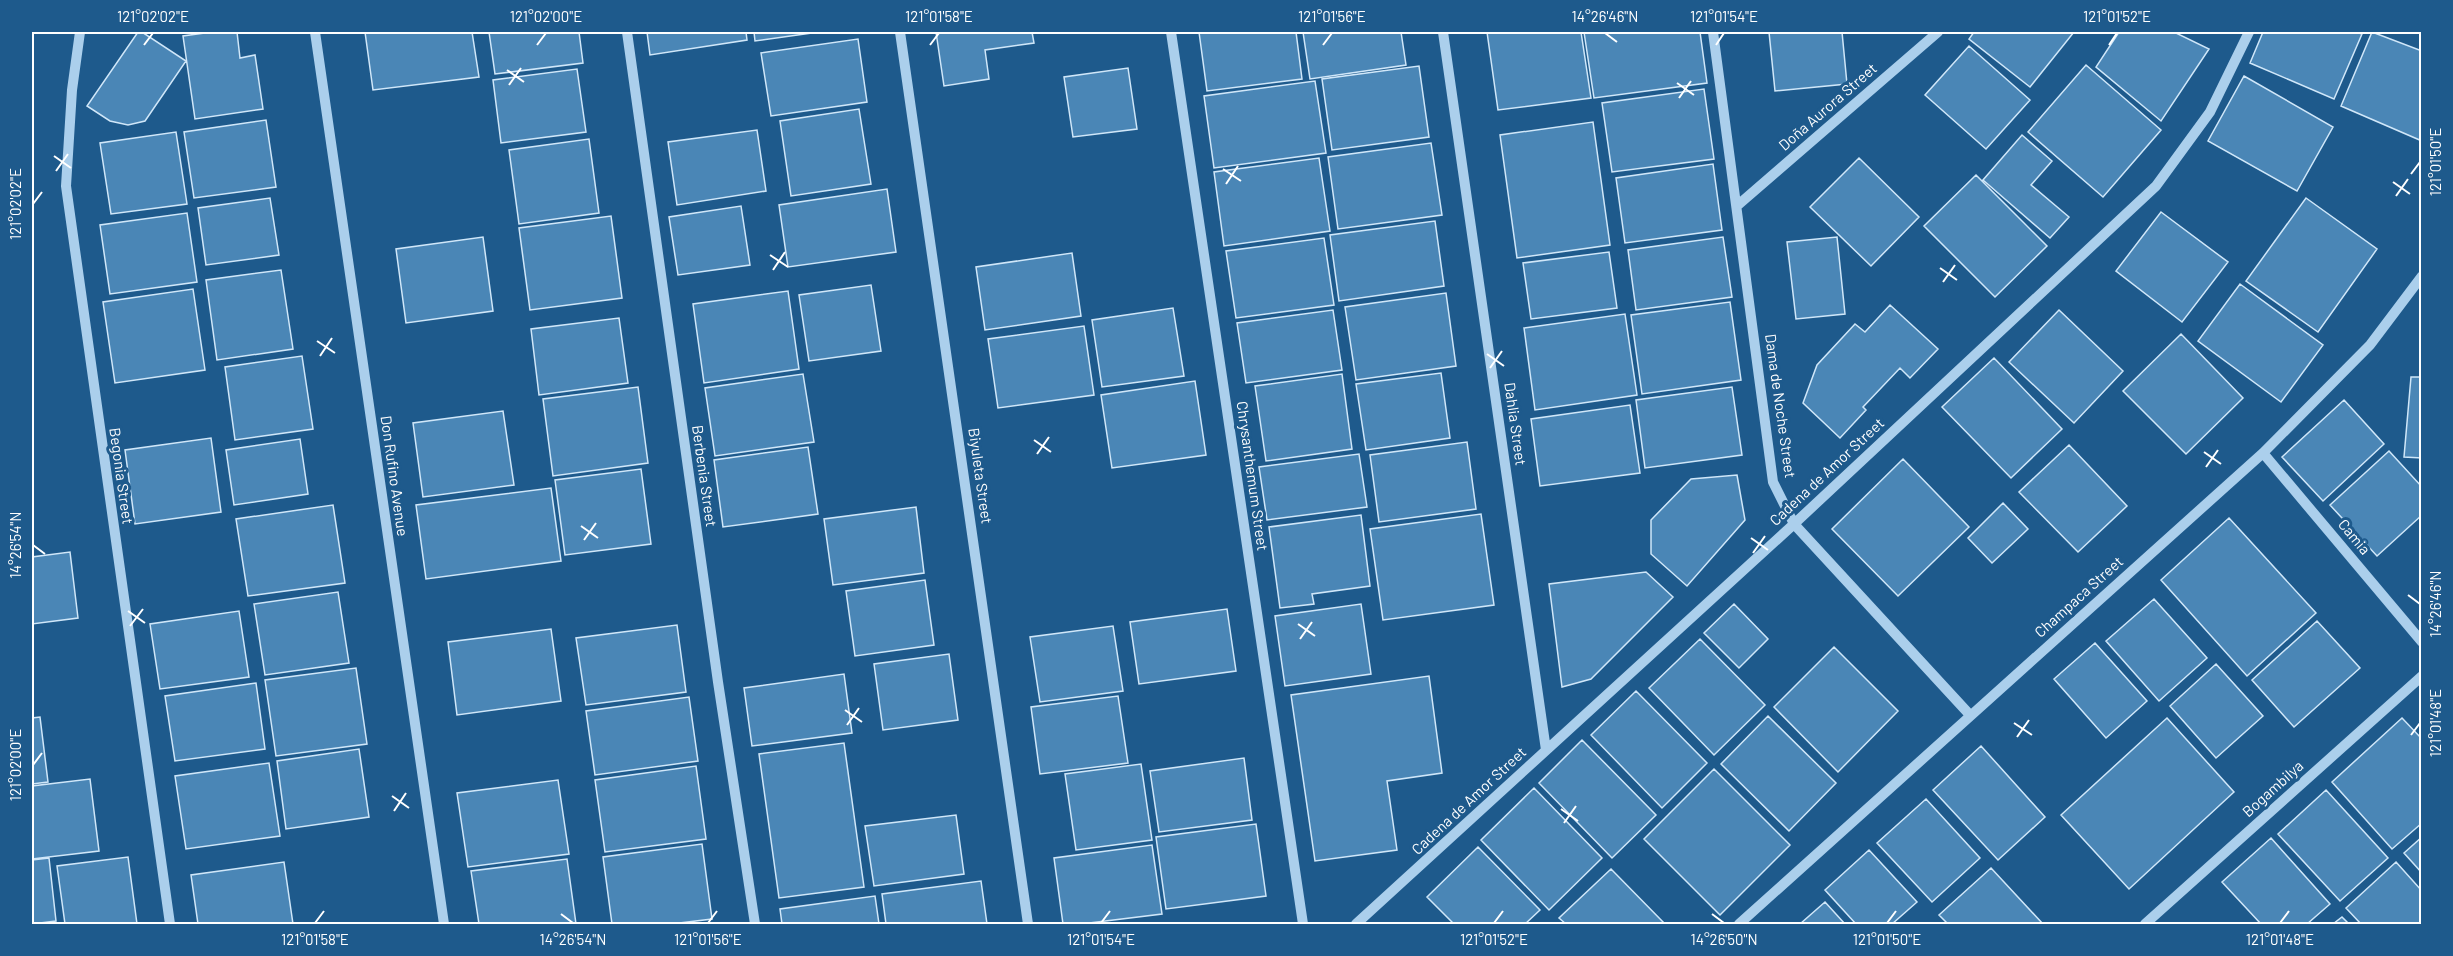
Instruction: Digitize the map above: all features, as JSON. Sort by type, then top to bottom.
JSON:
[{"type":"street","name":"Begonia Street","points":[[80,32],[72,90],[66,186],[170,924]]},
{"type":"street","name":"Don Rufino Avenue","points":[[315,32],[444,924]]},
{"type":"street","name":"Berbenia Street","points":[[627,32],[718,682],[755,924]]},
{"type":"street","name":"Biyuleta Street","points":[[900,32],[1028,924]]},
{"type":"street","name":"Chrysanthemum Street","points":[[1171,32],[1303,924]]},
{"type":"street","name":"Dahlia Street","points":[[1443,32],[1546,750]]},
{"type":"street","name":"Dama de Noche Street","points":[[1713,32],[1738,205],[1773,482],[1794,524],[1970,715]]},
{"type":"street","name":"Doña Aurora Street","points":[[1738,205],[1938,32]]},
{"type":"street","name":"Cadena de Amor Street","points":[[1356,924],[1794,524],[2156,186],[2210,112],[2249,32]]},
{"type":"street","name":"Champaca Street","points":[[1739,924],[2264,453],[2370,345],[2421,276]]},
{"type":"street","name":"Camia","points":[[2264,453],[2421,642]]},
{"type":"street","name":"Bogambilya","points":[[2145,924],[2421,676]]},
{"type":"building","points":[[138,32],[142,32],[186,61],[145,121],[128,125],[110,121],[87,106]]},
{"type":"building","points":[[212,32],[237,32],[240,58],[255,55],[263,109],[195,119],[183,36]]},
{"type":"building","points":[[365,32],[472,32],[479,77],[373,90]]},
{"type":"building","points":[[489,32],[579,32],[583,63],[495,74]]},
{"type":"building","points":[[647,32],[746,32],[747,40],[650,55]]},
{"type":"building","points":[[754,32],[819,32],[755,41]]},
{"type":"building","points":[[936,32],[1032,32],[1034,43],[985,50],[989,79],[944,86]]},
{"type":"building","points":[[1199,32],[1296,32],[1302,79],[1207,91]]},
{"type":"building","points":[[1303,32],[1401,32],[1406,65],[1310,79]]},
{"type":"building","points":[[1487,32],[1581,32],[1591,98],[1498,110]]},
{"type":"building","points":[[1584,32],[1700,32],[1707,83],[1594,98]]},
{"type":"building","points":[[1769,32],[1842,32],[1847,84],[1775,91]]},
{"type":"building","points":[[1974,32],[2074,32],[2030,87],[1969,39]]},
{"type":"building","points":[[2119,32],[2174,32],[2209,49],[2161,121],[2096,67]]},
{"type":"building","points":[[2263,32],[2356,32],[2362,34],[2334,99],[2250,63]]},
{"type":"building","points":[[2372,32],[2422,51],[2422,141],[2341,106]]},
{"type":"building","points":[[858,39],[867,102],[771,116],[761,53]]},
{"type":"building","points":[[1969,46],[2030,100],[1986,149],[1925,95]]},
{"type":"building","points":[[2086,65],[2161,130],[2103,197],[2028,132]]},
{"type":"building","points":[[1419,66],[1429,137],[1332,150],[1322,79]]},
{"type":"building","points":[[1128,68],[1137,129],[1073,137],[1064,77]]},
{"type":"building","points":[[577,69],[586,132],[501,143],[493,80]]},
{"type":"building","points":[[2244,76],[2333,127],[2297,191],[2208,141]]},
{"type":"building","points":[[1315,81],[1326,153],[1214,168],[1204,96]]},
{"type":"building","points":[[1704,89],[1714,159],[1612,172],[1602,103]]},
{"type":"building","points":[[859,109],[871,184],[791,196],[780,121]]},
{"type":"building","points":[[266,120],[276,187],[194,198],[184,132]]},
{"type":"building","points":[[1593,122],[1610,245],[1517,258],[1500,135]]},
{"type":"building","points":[[757,130],[766,191],[677,205],[668,142]]},
{"type":"building","points":[[176,132],[187,204],[111,214],[100,143]]},
{"type":"building","points":[[2022,135],[2052,161],[2031,185],[2069,217],[2050,238],[1983,180]]},
{"type":"building","points":[[589,139],[599,213],[519,224],[509,150]]},
{"type":"building","points":[[1431,143],[1442,215],[1338,229],[1328,157]]},
{"type":"building","points":[[1319,158],[1330,231],[1224,246],[1214,172]]},
{"type":"building","points":[[1859,158],[1919,217],[1871,266],[1810,207]]},
{"type":"building","points":[[1713,164],[1722,230],[1625,243],[1616,178]]},
{"type":"building","points":[[1976,175],[2047,246],[1995,297],[1924,226]]},
{"type":"building","points":[[887,189],[896,252],[788,267],[779,205]]},
{"type":"building","points":[[270,198],[279,255],[206,265],[198,208]]},
{"type":"building","points":[[2306,198],[2377,249],[2318,332],[2246,281]]},
{"type":"building","points":[[741,206],[750,265],[678,275],[669,217]]},
{"type":"building","points":[[2161,212],[2228,262],[2182,322],[2116,271]]},
{"type":"building","points":[[187,213],[197,282],[110,294],[100,225]]},
{"type":"building","points":[[611,216],[622,298],[530,310],[519,228]]},
{"type":"building","points":[[1435,221],[1444,286],[1339,301],[1330,235]]},
{"type":"building","points":[[483,237],[493,311],[406,323],[396,249]]},
{"type":"building","points":[[1723,237],[1732,297],[1636,310],[1628,250]]},
{"type":"building","points":[[1837,237],[1845,314],[1796,319],[1787,242]]},
{"type":"building","points":[[1324,238],[1334,305],[1236,318],[1226,251]]},
{"type":"building","points":[[1609,252],[1617,308],[1531,319],[1523,263]]},
{"type":"building","points":[[1072,253],[1081,316],[985,330],[976,267]]},
{"type":"building","points":[[281,270],[293,349],[217,360],[206,280]]},
{"type":"building","points":[[2240,284],[2323,345],[2281,402],[2198,341]]},
{"type":"building","points":[[871,285],[881,351],[809,361],[799,295]]},
{"type":"building","points":[[193,289],[205,370],[115,383],[103,302]]},
{"type":"building","points":[[788,291],[799,369],[704,383],[693,304]]},
{"type":"building","points":[[1446,293],[1456,366],[1356,380],[1345,307]]},
{"type":"building","points":[[1730,302],[1741,380],[1642,394],[1631,315]]},
{"type":"building","points":[[1890,305],[1938,349],[1910,378],[1900,368],[1863,407],[1866,410],[1840,438],[1803,403],[1817,365],[1855,324],[1865,332]]},
{"type":"building","points":[[1173,308],[1184,376],[1102,387],[1092,320]]},
{"type":"building","points":[[1333,310],[1342,370],[1246,383],[1237,323]]},
{"type":"building","points":[[2059,310],[2123,371],[2074,423],[2009,362]]},
{"type":"building","points":[[1625,314],[1637,395],[1535,410],[1524,328]]},
{"type":"building","points":[[619,318],[628,383],[539,395],[531,329]]},
{"type":"building","points":[[1084,326],[1094,395],[998,408],[988,339]]},
{"type":"building","points":[[2181,334],[2243,398],[2186,454],[2123,391]]},
{"type":"building","points":[[302,356],[313,429],[235,440],[225,367]]},
{"type":"building","points":[[1994,358],[2062,429],[2011,478],[1942,407]]},
{"type":"building","points":[[1441,373],[1450,438],[1366,450],[1356,384]]},
{"type":"building","points":[[803,374],[814,442],[715,456],[705,388]]},
{"type":"building","points":[[1342,374],[1352,449],[1266,461],[1255,386]]},
{"type":"building","points":[[2411,377],[2422,377],[2422,458],[2404,457]]},
{"type":"building","points":[[1195,381],[1206,455],[1112,468],[1101,395]]},
{"type":"building","points":[[638,387],[648,463],[553,476],[543,399]]},
{"type":"building","points":[[1732,387],[1742,455],[1645,468],[1636,400]]},
{"type":"building","points":[[2344,400],[2384,444],[2323,501],[2282,457]]},
{"type":"building","points":[[1630,405],[1640,473],[1540,486],[1531,419]]},
{"type":"building","points":[[503,411],[514,485],[423,497],[413,423]]},
{"type":"building","points":[[211,438],[221,512],[135,524],[125,450]]},
{"type":"building","points":[[300,439],[308,494],[234,505],[226,450]]},
{"type":"building","points":[[1467,442],[1476,509],[1379,522],[1370,455]]},
{"type":"building","points":[[2069,445],[2127,506],[2078,552],[2019,492]]},
{"type":"building","points":[[808,447],[818,514],[723,527],[714,460]]},
{"type":"building","points":[[2389,451],[2422,487],[2422,515],[2377,556],[2330,505]]},
{"type":"building","points":[[1359,454],[1367,507],[1267,520],[1259,467]]},
{"type":"building","points":[[1903,459],[1969,527],[1898,596],[1832,529]]},
{"type":"building","points":[[641,469],[651,544],[565,555],[555,480]]},
{"type":"building","points":[[1737,475],[1745,520],[1687,586],[1651,554],[1651,520],[1691,479]]},
{"type":"building","points":[[551,488],[561,561],[426,579],[416,505]]},
{"type":"building","points":[[2003,503],[2028,529],[1992,563],[1968,538]]},
{"type":"building","points":[[333,505],[345,583],[248,596],[236,519]]},
{"type":"building","points":[[916,507],[924,573],[833,585],[824,519]]},
{"type":"building","points":[[1481,514],[1494,605],[1383,620],[1370,529]]},
{"type":"building","points":[[1361,515],[1370,586],[1312,594],[1314,604],[1280,608],[1269,527]]},
{"type":"building","points":[[2229,518],[2316,613],[2247,676],[2161,580]]},
{"type":"building","points":[[70,552],[78,618],[32,624],[32,557]]},
{"type":"building","points":[[1646,572],[1673,597],[1591,679],[1562,687],[1549,584]]},
{"type":"building","points":[[925,580],[934,645],[855,656],[846,591]]},
{"type":"building","points":[[338,592],[349,663],[265,675],[254,604]]},
{"type":"building","points":[[2154,599],[2207,658],[2159,701],[2106,641]]},
{"type":"building","points":[[1361,604],[1371,674],[1285,686],[1275,616]]},
{"type":"building","points":[[1734,604],[1768,639],[1739,668],[1704,633]]},
{"type":"building","points":[[1227,609],[1236,671],[1139,684],[1130,622]]},
{"type":"building","points":[[239,611],[249,677],[160,689],[150,624]]},
{"type":"building","points":[[2317,621],[2360,668],[2294,727],[2252,680]]},
{"type":"building","points":[[677,625],[686,692],[586,705],[576,638]]},
{"type":"building","points":[[1113,626],[1123,691],[1040,702],[1030,637]]},
{"type":"building","points":[[551,629],[561,701],[457,715],[448,642]]},
{"type":"building","points":[[1700,639],[1765,705],[1714,755],[1649,688]]},
{"type":"building","points":[[2095,643],[2147,701],[2106,738],[2054,679]]},
{"type":"building","points":[[1834,647],[1898,711],[1838,772],[1774,707]]},
{"type":"building","points":[[949,654],[958,720],[883,730],[874,664]]},
{"type":"building","points":[[2216,664],[2263,716],[2216,758],[2170,706]]},
{"type":"building","points":[[356,668],[367,744],[276,756],[265,680]]},
{"type":"building","points":[[844,674],[852,733],[752,746],[744,688]]},
{"type":"building","points":[[1429,676],[1442,773],[1387,781],[1397,850],[1315,861],[1291,695]]},
{"type":"building","points":[[256,683],[265,749],[175,761],[165,696]]},
{"type":"building","points":[[1636,691],[1707,763],[1662,808],[1591,735]]},
{"type":"building","points":[[1118,696],[1128,763],[1040,774],[1031,707]]},
{"type":"building","points":[[689,697],[698,761],[595,775],[586,711]]},
{"type":"building","points":[[1768,716],[1836,783],[1789,831],[1721,764]]},
{"type":"building","points":[[40,717],[48,782],[32,784],[32,718]]},
{"type":"building","points":[[2167,718],[2234,792],[2129,889],[2061,815]]},
{"type":"building","points":[[2402,718],[2422,739],[2422,823],[2392,849],[2332,782]]},
{"type":"building","points":[[1582,740],[1656,815],[1612,858],[1539,783]]},
{"type":"building","points":[[844,743],[864,887],[779,898],[759,754]]},
{"type":"building","points":[[1981,746],[2045,817],[1998,860],[1933,790]]},
{"type":"building","points":[[359,749],[369,817],[286,829],[277,761]]},
{"type":"building","points":[[1244,758],[1252,820],[1159,832],[1150,771]]},
{"type":"building","points":[[269,763],[280,836],[186,849],[175,776]]},
{"type":"building","points":[[1141,764],[1152,840],[1076,850],[1065,774]]},
{"type":"building","points":[[696,766],[706,839],[605,852],[595,780]]},
{"type":"building","points":[[1714,769],[1790,845],[1720,915],[1644,839]]},
{"type":"building","points":[[90,779],[99,851],[32,859],[32,786]]},
{"type":"building","points":[[558,780],[569,854],[468,867],[457,793]]},
{"type":"building","points":[[1534,788],[1602,858],[1549,910],[1481,840]]},
{"type":"building","points":[[2326,790],[2388,858],[2340,901],[2278,834]]},
{"type":"building","points":[[1926,799],[1980,858],[1932,902],[1877,843]]},
{"type":"building","points":[[956,815],[964,874],[874,886],[865,826]]},
{"type":"building","points":[[1256,824],[1266,896],[1166,909],[1156,837]]},
{"type":"building","points":[[2422,837],[2422,873],[2404,853]]},
{"type":"building","points":[[2271,838],[2330,904],[2307,924],[2261,924],[2222,882]]},
{"type":"building","points":[[702,844],[712,919],[671,924],[612,924],[603,857]]},
{"type":"building","points":[[1152,845],[1162,914],[1081,924],[1063,924],[1054,858]]},
{"type":"building","points":[[1478,847],[1540,910],[1525,924],[1454,924],[1427,897]]},
{"type":"building","points":[[1869,850],[1917,902],[1892,924],[1856,924],[1825,890]]},
{"type":"building","points":[[128,857],[137,924],[65,924],[57,866]]},
{"type":"building","points":[[49,858],[56,921],[32,924],[32,860]]},
{"type":"building","points":[[567,859],[576,924],[479,924],[471,871]]},
{"type":"building","points":[[284,862],[293,924],[198,924],[191,875]]},
{"type":"building","points":[[2396,862],[2422,891],[2422,924],[2361,924],[2346,908]]},
{"type":"building","points":[[1991,868],[2043,924],[1948,924],[1939,915]]},
{"type":"building","points":[[1611,869],[1665,924],[1566,924],[1559,918]]},
{"type":"building","points":[[981,881],[987,924],[886,924],[882,894]]},
{"type":"building","points":[[875,896],[879,924],[782,924],[780,909]]},
{"type":"building","points":[[1825,902],[1845,924],[1800,924]]},
{"type":"building","points":[[2342,917],[2349,924],[2333,924]]}]
